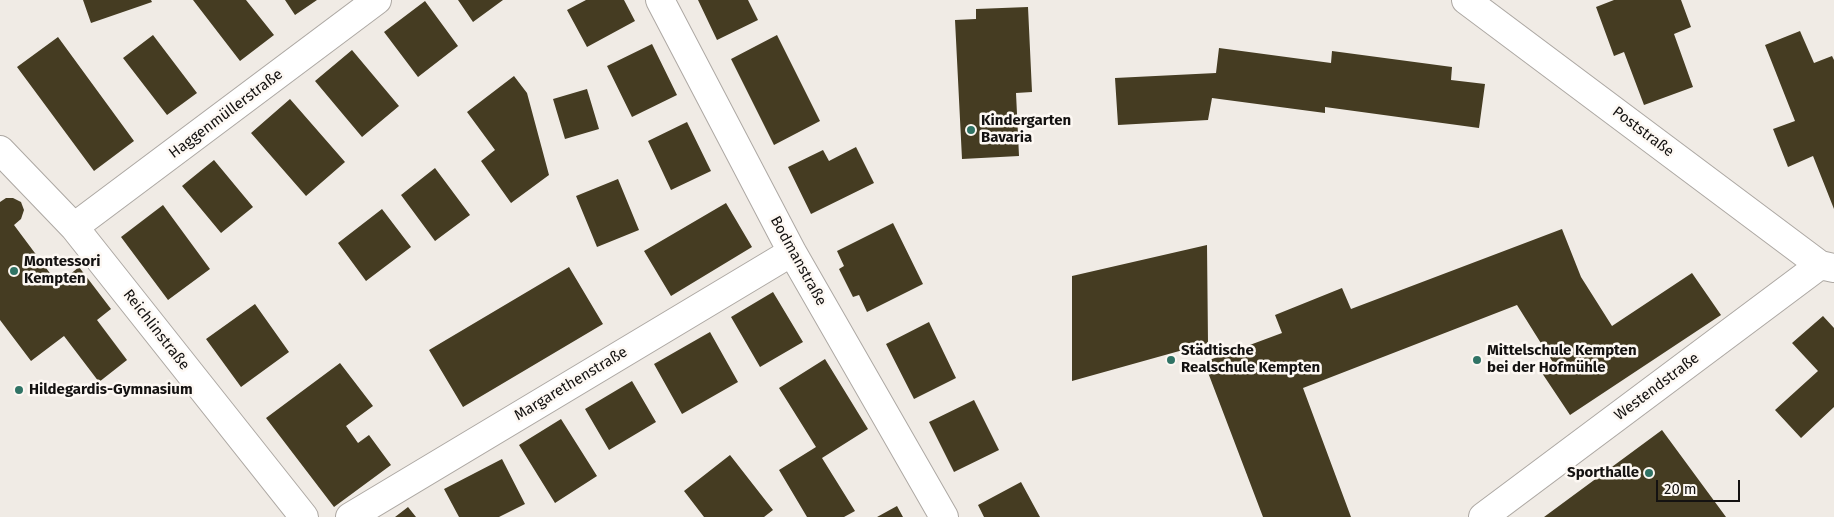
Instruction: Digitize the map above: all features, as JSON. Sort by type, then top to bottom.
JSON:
[{"type":"street","name":"Haggenmüllerstraße","points":[[74,228],[377,0]]},
{"type":"street","name":"Bodmanstraße","points":[[660,0],[792,252],[944,517]]},
{"type":"street","name":"Poststraße","points":[[1466,0],[1827,267]]},
{"type":"street","name":"Reichlinstraße","points":[[0,150],[74,228],[304,517]]},
{"type":"street","name":"Margarethenstraße","points":[[350,517],[792,252]]},
{"type":"street","name":"Westendstraße","points":[[1482,517],[1827,267]]},
{"type":"building","points":[[83,0],[151,0],[152,2],[91,23]]},
{"type":"building","points":[[193,0],[246,0],[274,35],[240,61]]},
{"type":"building","points":[[285,0],[317,0],[295,15]]},
{"type":"building","points":[[458,0],[503,0],[473,22]]},
{"type":"building","points":[[586,0],[624,0],[635,21],[587,47],[567,10]]},
{"type":"building","points":[[698,0],[748,0],[758,20],[717,40]]},
{"type":"building","points":[[1614,0],[1681,0],[1691,27],[1674,34],[1693,87],[1644,105],[1624,52],[1614,56],[1596,7]]},
{"type":"building","points":[[425,1],[458,46],[418,77],[384,32]]},
{"type":"building","points":[[1028,7],[1032,92],[1016,93],[1019,156],[962,159],[955,20],[976,19],[976,9]]},
{"type":"building","points":[[1800,31],[1814,63],[1832,56],[1834,60],[1834,209],[1813,156],[1788,167],[1773,129],[1795,121],[1765,45]]},
{"type":"building","points":[[153,35],[197,93],[167,115],[123,58]]},
{"type":"building","points":[[777,35],[820,121],[774,145],[731,59]]},
{"type":"building","points":[[58,37],[134,141],[94,171],[17,67]]},
{"type":"building","points":[[652,44],[677,95],[632,117],[607,66]]},
{"type":"building","points":[[1219,48],[1331,63],[1332,51],[1452,67],[1451,80],[1485,84],[1479,128],[1325,107],[1325,113],[1212,98],[1208,120],[1118,125],[1115,78],[1216,73]]},
{"type":"building","points":[[352,50],[399,106],[362,137],[315,81]]},
{"type":"building","points":[[514,76],[527,93],[549,175],[511,203],[481,161],[495,150],[467,112]]},
{"type":"building","points":[[587,89],[599,129],[565,139],[553,99]]},
{"type":"building","points":[[290,99],[345,162],[306,196],[251,133]]},
{"type":"building","points":[[687,122],[711,171],[671,190],[648,141]]},
{"type":"building","points":[[856,147],[874,183],[811,214],[788,167],[823,150],[829,161]]},
{"type":"building","points":[[214,160],[253,207],[221,233],[182,186]]},
{"type":"building","points":[[435,168],[470,215],[435,241],[401,195]]},
{"type":"building","points":[[618,179],[639,230],[597,247],[576,196]]},
{"type":"building","points":[[6,198],[13,198],[21,202],[24,210],[21,219],[14,225],[58,284],[79,267],[111,309],[97,320],[127,360],[99,382],[64,336],[31,361],[0,320],[0,202]]},
{"type":"building","points":[[726,203],[752,247],[671,296],[644,251]]},
{"type":"building","points":[[163,205],[210,269],[168,300],[121,237]]},
{"type":"building","points":[[382,209],[411,247],[366,281],[338,243]]},
{"type":"building","points":[[893,223],[923,284],[867,312],[859,295],[853,297],[839,269],[844,266],[837,251]]},
{"type":"building","points":[[1562,229],[1581,277],[1612,326],[1692,273],[1721,315],[1570,415],[1542,373],[1554,364],[1517,305],[1303,388],[1351,517],[1263,517],[1204,362],[1282,333],[1275,315],[1342,288],[1351,309]]},
{"type":"building","points":[[1207,245],[1208,343],[1072,381],[1072,276]]},
{"type":"building","points":[[569,267],[603,324],[463,407],[429,350]]},
{"type":"building","points":[[773,292],[803,342],[760,367],[731,317]]},
{"type":"building","points":[[255,304],[289,352],[241,387],[206,339]]},
{"type":"building","points":[[1823,316],[1834,328],[1834,407],[1801,438],[1775,410],[1818,371],[1792,343]]},
{"type":"building","points":[[929,322],[956,378],[914,399],[886,344]]},
{"type":"building","points":[[710,332],[738,382],[682,414],[654,364]]},
{"type":"building","points":[[825,359],[868,429],[822,458],[855,511],[844,517],[807,517],[779,470],[816,447],[779,388]]},
{"type":"building","points":[[340,363],[373,406],[346,426],[358,443],[369,435],[391,465],[334,507],[266,418]]},
{"type":"building","points":[[632,381],[656,422],[609,450],[585,409]]},
{"type":"building","points":[[974,400],[999,450],[954,472],[929,422]]},
{"type":"building","points":[[561,419],[597,476],[555,503],[519,445]]},
{"type":"building","name":"Sporthalle","points":[[1662,430],[1726,517],[1544,517]]},
{"type":"building","points":[[730,455],[773,510],[764,517],[704,517],[684,491]]},
{"type":"building","points":[[502,459],[525,504],[499,517],[459,517],[444,489]]},
{"type":"building","points":[[1021,482],[1040,517],[984,517],[978,505]]},
{"type":"building","points":[[897,506],[903,517],[877,517]]},
{"type":"building","points":[[408,507],[416,517],[395,517]]},
{"type":"place","name":"Kindergarten Bavaria","points":[[971,130]]},
{"type":"place","name":"Montessori Kempten","points":[[14,271]]},
{"type":"place","name":"Städtische Realschule Kempten","points":[[1171,360]]},
{"type":"place","name":"Mittelschule Kempten bei der Hofmühle","points":[[1477,360]]},
{"type":"place","name":"Hildegardis-Gymnasium","points":[[19,390]]},
{"type":"place","name":"Sporthalle","points":[[1649,473]]}]
